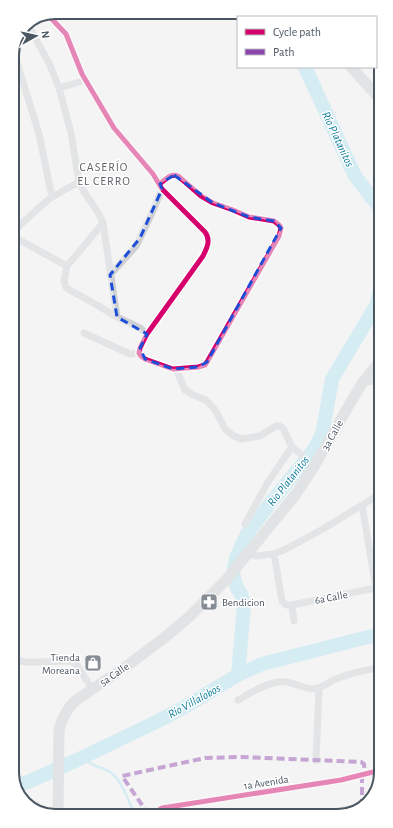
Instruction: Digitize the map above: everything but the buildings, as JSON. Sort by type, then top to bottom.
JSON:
[{"type":"main road","points":[[352,68],[374,92]]},
{"type":"main road","name":"3a Calle","points":[[239,564],[296,494],[315,465],[363,382],[374,368]]},
{"type":"main road","name":"5a Calle","points":[[58,809],[58,737],[61,723],[69,707],[75,701],[128,665],[164,638],[190,616],[227,579],[239,564]]},
{"type":"street","points":[[53,19],[66,34],[79,68],[114,128],[153,174],[161,186],[208,237],[208,244],[203,256],[147,334],[139,353]]},
{"type":"street","points":[[30,29],[49,63],[59,88],[71,133],[81,188],[99,213],[103,223],[117,317]]},
{"type":"street","points":[[19,69],[39,134],[52,197]]},
{"type":"street","points":[[59,88],[86,80]]},
{"type":"street","points":[[110,275],[136,246],[151,215],[161,186],[170,176],[174,174],[201,196],[213,203],[249,217],[274,221],[279,225],[279,236],[204,365],[198,368],[173,369],[145,359],[139,353]]},
{"type":"street","points":[[19,226],[52,197],[79,182]]},
{"type":"street","points":[[103,223],[67,266],[64,281],[66,287],[117,317],[140,328],[147,334]]},
{"type":"street","points":[[19,240],[67,266]]},
{"type":"street","points":[[84,333],[130,354],[139,353]]},
{"type":"street","points":[[176,369],[185,390],[206,400],[216,411],[225,429],[232,435],[241,439],[260,436],[276,426],[279,426],[283,428],[292,447],[302,455]]},
{"type":"street","points":[[363,382],[374,381]]},
{"type":"street","points":[[245,524],[268,482],[292,447]]},
{"type":"street","points":[[248,552],[256,556],[274,554],[286,549],[324,529],[374,498]]},
{"type":"street","points":[[362,506],[374,568]]},
{"type":"street","points":[[274,554],[282,601],[286,605],[292,605],[294,621]]},
{"type":"street","name":"6a Calle","points":[[292,605],[374,589]]},
{"type":"street","points":[[19,661],[71,662],[77,665],[92,689]]},
{"type":"street","points":[[238,700],[257,689],[275,683],[284,682],[312,689],[319,688],[337,679],[374,669]]},
{"type":"street","points":[[316,761],[319,688]]},
{"type":"street","name":"1a Avenida","points":[[160,809],[341,780],[374,772]]},
{"type":"highlighted area","points":[[174,175],[213,203],[249,217],[274,221],[281,228],[207,362],[198,367],[173,369],[145,359],[140,348],[147,334],[117,317],[110,275],[140,238],[162,189],[160,184]]},
{"type":"waterway","name":"Río Platanitos","points":[[305,68],[355,176],[374,201]]},
{"type":"waterway","name":"Rio Platanitos","points":[[238,675],[244,605],[233,574],[236,558],[247,534],[316,446],[322,434],[332,379],[374,309]]},
{"type":"waterway","name":"Río Villalobos","points":[[21,784],[77,760],[156,722],[183,708],[238,675],[262,664],[374,636]]},
{"type":"waterway","points":[[83,757],[96,766],[107,770],[114,775],[122,786],[132,809]]},
{"type":"marked path","points":[[145,809],[122,776],[205,758],[241,757],[361,762],[364,764],[365,774]]},
{"type":"marked path","points":[[362,775],[362,800]]},
{"type":"cycle path","points":[[52,19],[66,34],[82,74],[114,128],[153,174],[162,189],[207,235],[208,244],[203,256],[147,334],[139,353],[145,359],[173,369],[198,367],[205,365],[207,362],[279,236],[281,228],[274,221],[249,217],[213,203],[201,196],[178,176],[173,175],[166,178],[160,184]]},
{"type":"cycle path","points":[[160,809],[341,780],[374,772]]},
{"type":"place","name":"Bendicion","points":[[209,602]]},
{"type":"place","name":"Tienda Moreana","points":[[93,663]]},
{"type":"district","name":"CASERÍO EL CERRO","points":[[104,174]]}]
